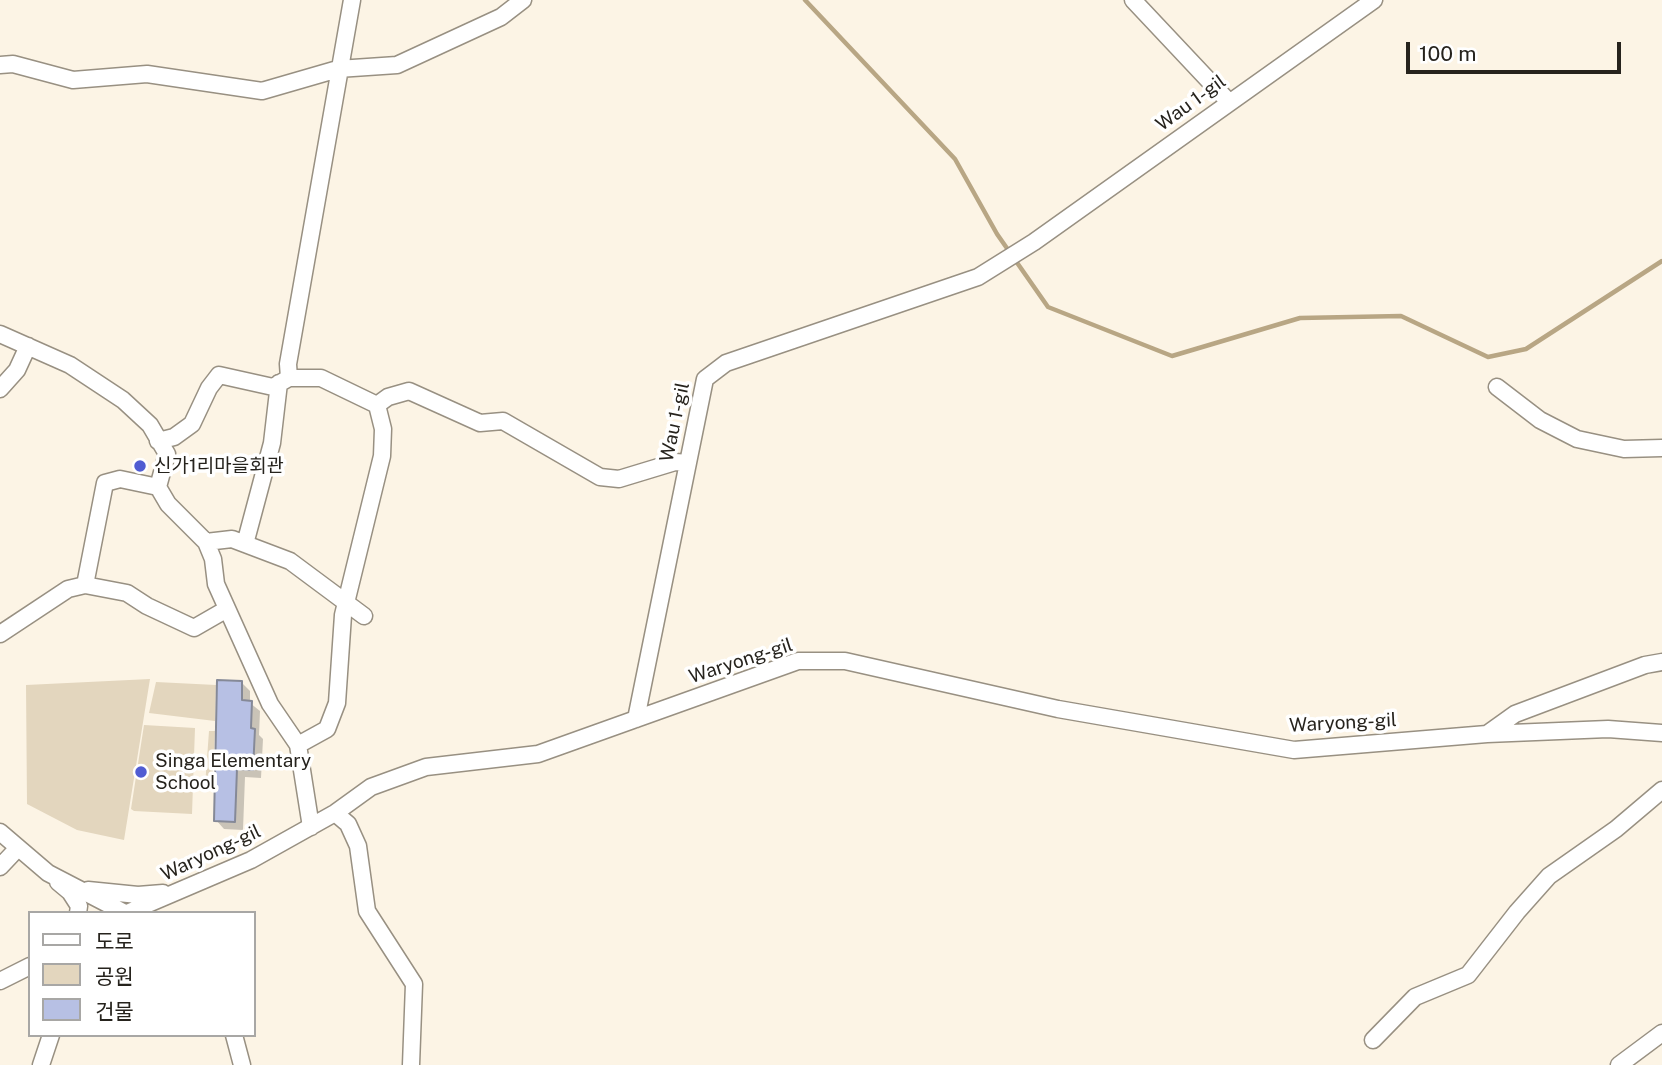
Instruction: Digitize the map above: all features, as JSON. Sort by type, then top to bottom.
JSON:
[{"type":"street","points":[[245,544],[272,443],[288,365],[352,0]]},
{"type":"street","points":[[0,65],[13,64],[73,79],[147,74],[262,92],[338,69],[397,65],[501,18],[523,0]]},
{"type":"street","points":[[1133,0],[1229,102]]},
{"type":"street","name":"Wau 1-gil","points":[[636,719],[705,379],[726,363],[978,277],[1034,242],[1374,0]]},
{"type":"street","points":[[0,334],[69,365],[122,400],[150,425],[167,454],[158,487],[168,504],[206,542],[213,559],[216,584],[270,704],[298,745],[311,827]]},
{"type":"street","points":[[0,389],[17,370],[28,346]]},
{"type":"street","points":[[158,441],[174,437],[192,424],[209,387],[219,375],[273,387],[284,380],[321,378],[377,405]]},
{"type":"street","points":[[1497,387],[1539,419],[1577,439],[1624,449],[1662,448]]},
{"type":"street","points":[[377,405],[388,397],[409,391],[480,423],[503,421],[600,477],[619,479],[675,462],[688,463]]},
{"type":"street","points":[[298,745],[327,729],[337,703],[345,601],[382,456],[383,429],[377,405]]},
{"type":"street","points":[[85,585],[106,483],[120,479],[158,487]]},
{"type":"street","points":[[206,542],[232,540],[290,561],[363,616]]},
{"type":"street","points":[[0,634],[68,589],[85,585],[127,593],[147,606],[194,628],[227,609]]},
{"type":"street","name":"Waryong-gil","points":[[131,911],[251,860],[335,813],[371,787],[426,766],[538,754],[798,662],[845,660],[1058,709],[1294,750],[1487,734],[1608,729],[1662,733]]},
{"type":"street","points":[[1487,734],[1515,714],[1645,665],[1662,662]]},
{"type":"street","points":[[1373,1040],[1415,997],[1468,975],[1549,876],[1616,829],[1662,790]]},
{"type":"street","points":[[335,813],[348,824],[358,846],[367,911],[414,984],[411,1065]]},
{"type":"street","name":"Waryong-gil","points":[[0,832],[48,873],[122,911]]},
{"type":"street","points":[[0,867],[18,849]]},
{"type":"street","points":[[48,873],[70,892],[79,906],[78,911]]},
{"type":"street","points":[[84,890],[138,895],[174,893]]},
{"type":"street","points":[[156,911],[174,893]]},
{"type":"street","points":[[0,981],[28,967]]},
{"type":"street","points":[[1619,1065],[1662,1033]]},
{"type":"street","points":[[41,1065],[50,1037]]},
{"type":"street","points":[[235,1037],[242,1065]]},
{"type":"green space","points":[[150,679],[124,840],[77,830],[27,804],[26,685]]},
{"type":"green space","points":[[156,682],[216,685],[215,721],[149,713]]},
{"type":"green space","points":[[144,725],[195,728],[192,814],[131,809]]},
{"type":"green space","points":[[209,731],[215,731],[212,786],[205,786]]},
{"type":"building","points":[[217,680],[242,681],[242,700],[252,701],[251,728],[255,729],[253,770],[237,769],[235,822],[214,821]]},
{"type":"waterway","points":[[805,0],[955,159],[997,234],[1048,307],[1172,356],[1300,318],[1401,316],[1488,357],[1526,349],[1662,261]]},
{"type":"place","name":"신가1리마을회관","points":[[140,466]]},
{"type":"place","name":"Singa Elementary School","points":[[141,772]]}]
